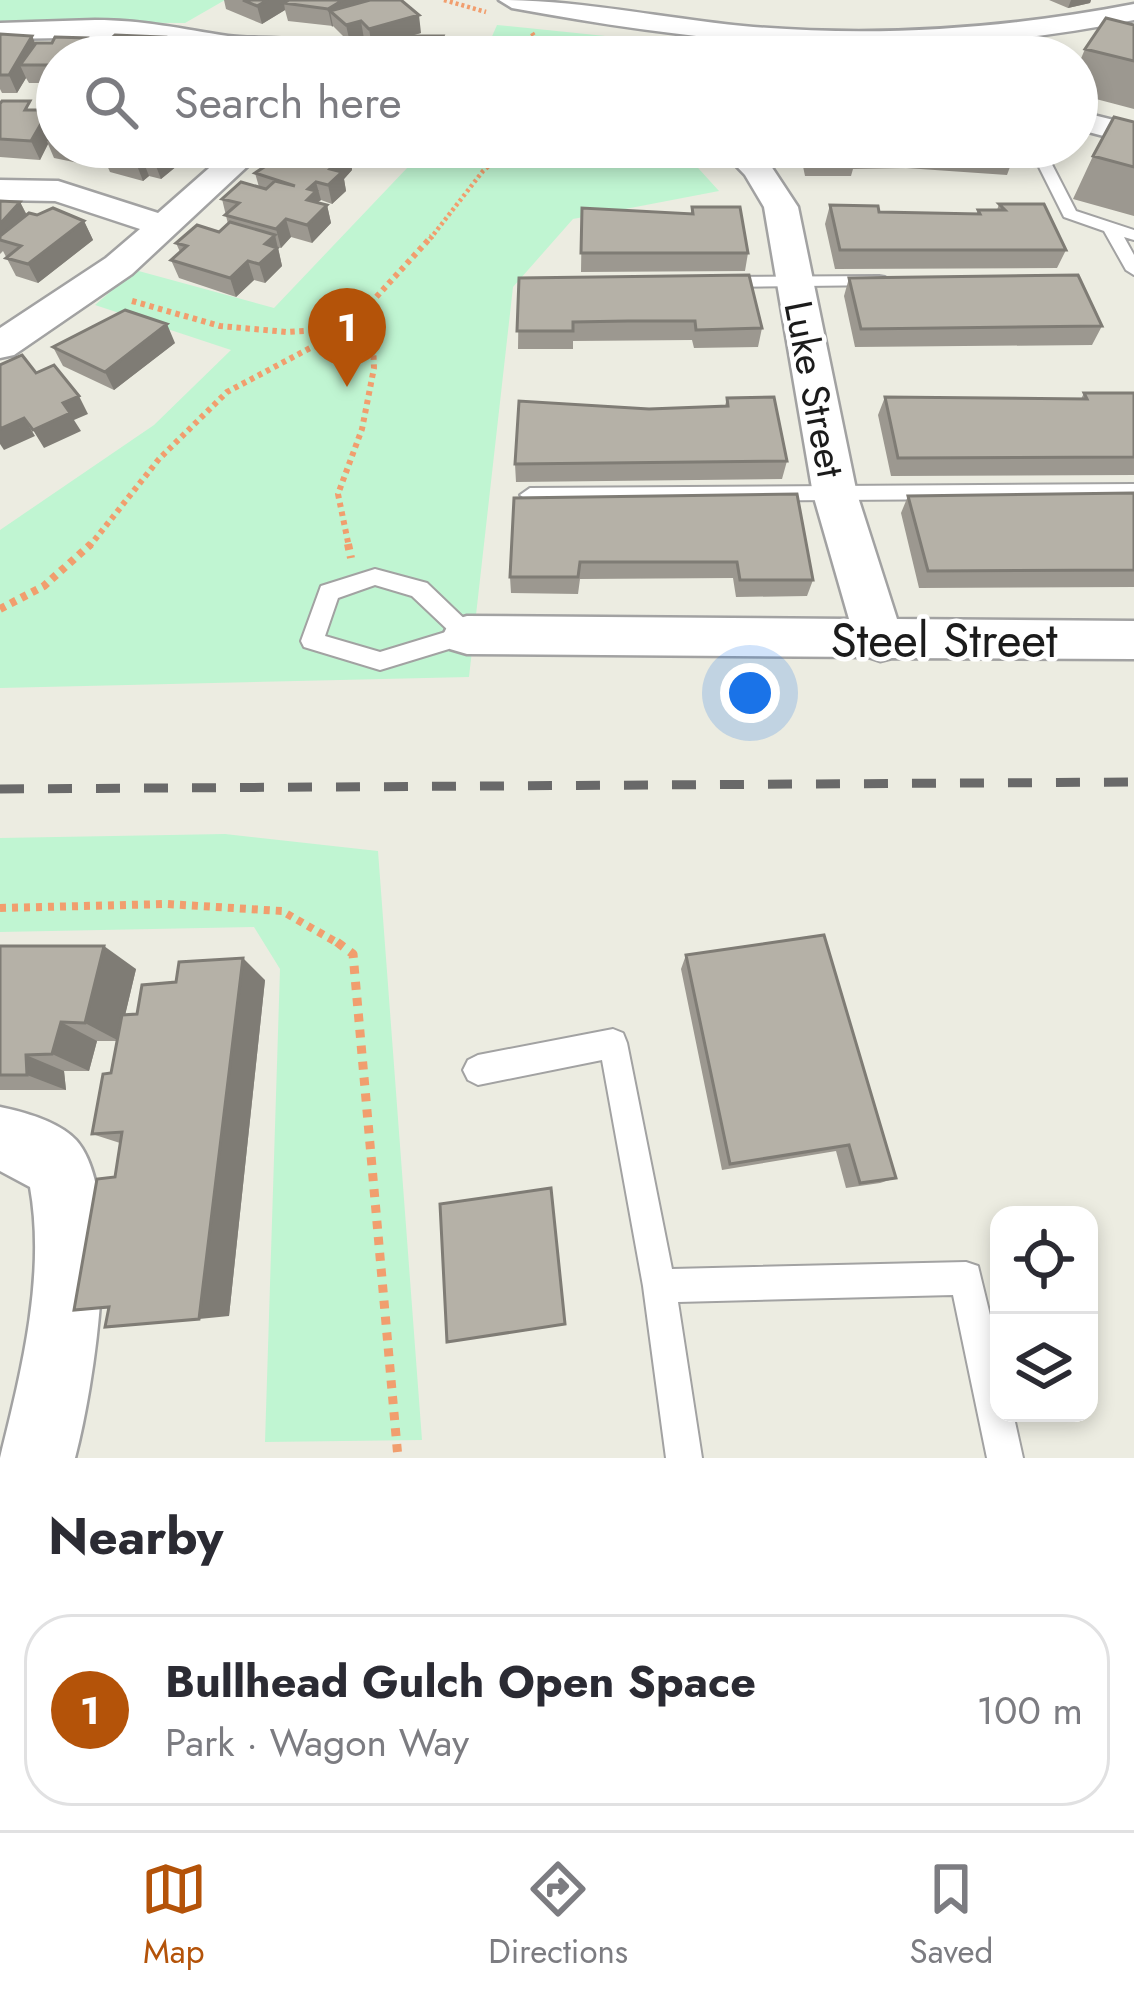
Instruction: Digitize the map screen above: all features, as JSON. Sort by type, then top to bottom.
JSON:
[{"type":"street","points":[[512,0],[654,36]]},
{"type":"street","points":[[1019,36],[1134,12]]},
{"type":"street","points":[[0,32],[181,32],[194,36]]},
{"type":"street","points":[[1098,126],[1134,135]]},
{"type":"street","points":[[0,346],[87,288],[229,168]]},
{"type":"street","name":"Luke Street","points":[[756,168],[781,207],[835,494],[880,642]]},
{"type":"street","points":[[0,190],[58,191],[164,226]]},
{"type":"street","name":"Steel Street","points":[[467,634],[880,642],[1134,640]]},
{"type":"street","points":[[0,1138],[26,1145],[57,1169],[68,1216],[64,1298],[37,1458]]},
{"type":"lane","points":[[1047,168],[1070,214],[1134,235]]},
{"type":"lane","points":[[1111,228],[1134,270]]},
{"type":"lane","points":[[706,282],[908,281]]},
{"type":"lane","points":[[530,495],[1134,491]]},
{"type":"lane","points":[[375,577],[419,590],[467,634],[380,661],[312,641],[329,592],[375,577]]},
{"type":"lane","points":[[478,1070],[613,1043],[659,1286],[684,1458]]},
{"type":"lane","points":[[659,1286],[966,1278],[1005,1458]]},
{"type":"path","points":[[0,609],[44,586],[88,548],[159,459],[227,392],[348,328],[416,258],[487,168]]},
{"type":"path","points":[[87,288],[220,326],[287,332],[348,328],[374,344],[362,429],[338,494],[358,583]]},
{"type":"path","points":[[0,908],[166,904],[282,911],[320,929],[353,954],[398,1458]]},
{"type":"green space","points":[[0,0],[225,0],[185,23],[0,22]]},
{"type":"green space","points":[[497,25],[605,36],[492,36]]},
{"type":"green space","points":[[407,168],[698,168],[719,191],[573,219],[513,287],[469,677],[0,688],[0,530],[154,425],[231,350],[95,305],[135,270],[274,308]]},
{"type":"green space","points":[[225,834],[378,851],[422,1440],[265,1442],[280,969],[254,927],[0,932],[0,838]]},
{"type":"building","points":[[343,0],[328,9],[284,3]]},
{"type":"building","points":[[370,0],[401,0],[419,15],[369,29],[361,21],[346,25],[330,11]]},
{"type":"building","points":[[1106,18],[1134,25],[1134,61],[1098,52],[1098,36],[1094,36]]},
{"type":"building","points":[[0,34],[32,36],[9,75],[0,75]]},
{"type":"building","points":[[36,43],[36,65],[20,65]]},
{"type":"building","points":[[30,101],[25,110],[36,110],[31,141],[0,139],[0,104]]},
{"type":"building","points":[[1114,117],[1134,122],[1134,167],[1098,157],[1098,147]]},
{"type":"building","points":[[263,168],[342,172],[328,185],[316,182],[308,189],[316,191],[307,200],[327,205],[307,225],[286,219],[276,229],[225,215],[239,203],[222,199],[241,182],[266,189],[275,181],[295,186],[255,173]]},
{"type":"building","points":[[0,201],[20,202],[0,224]]},
{"type":"building","points":[[999,204],[1044,204],[1066,250],[840,250],[830,205],[878,206],[879,212],[980,214],[978,210],[1005,210]]},
{"type":"building","points":[[692,207],[740,207],[748,253],[581,253],[582,208],[693,214]]},
{"type":"building","points":[[53,208],[84,221],[28,264],[6,258],[21,246],[0,240],[0,236],[29,213]]},
{"type":"building","points":[[230,222],[275,235],[265,244],[277,248],[259,264],[248,261],[230,278],[171,260],[187,246],[176,243],[197,225],[219,232]]},
{"type":"building","points":[[749,275],[762,328],[696,330],[695,321],[628,321],[573,322],[573,331],[517,331],[519,278]]},
{"type":"building","points":[[1078,275],[1102,326],[861,329],[849,278]]},
{"type":"building","points":[[125,310],[167,324],[105,372],[53,347]]},
{"type":"building","points":[[22,355],[36,373],[54,365],[79,396],[63,403],[70,413],[33,430],[24,418],[0,429],[0,365]]},
{"type":"building","points":[[1084,393],[1134,393],[1134,457],[898,458],[885,397],[1087,399]]},
{"type":"building","points":[[774,397],[787,461],[515,464],[519,401],[649,409],[728,406],[727,398]]},
{"type":"building","points":[[1134,493],[1134,570],[928,571],[908,496]]},
{"type":"building","points":[[797,494],[813,580],[740,580],[737,562],[580,562],[578,577],[510,577],[514,498]]},
{"type":"building","points":[[824,935],[896,1178],[860,1183],[849,1145],[730,1164],[686,955]]},
{"type":"building","points":[[0,946],[104,946],[85,1023],[61,1022],[52,1054],[26,1055],[27,1075],[0,1075]]},
{"type":"building","points":[[243,958],[199,1319],[105,1327],[109,1307],[74,1310],[97,1179],[115,1177],[122,1132],[92,1134],[103,1074],[111,1073],[122,1015],[137,1014],[142,985],[176,982],[179,962]]},
{"type":"building","points":[[551,1188],[565,1324],[447,1342],[440,1204]]},
{"type":"railway","points":[[0,789],[1134,782]]},
{"type":"place","name":"Bullhead Gulch Open Space","points":[[347,387]]}]
